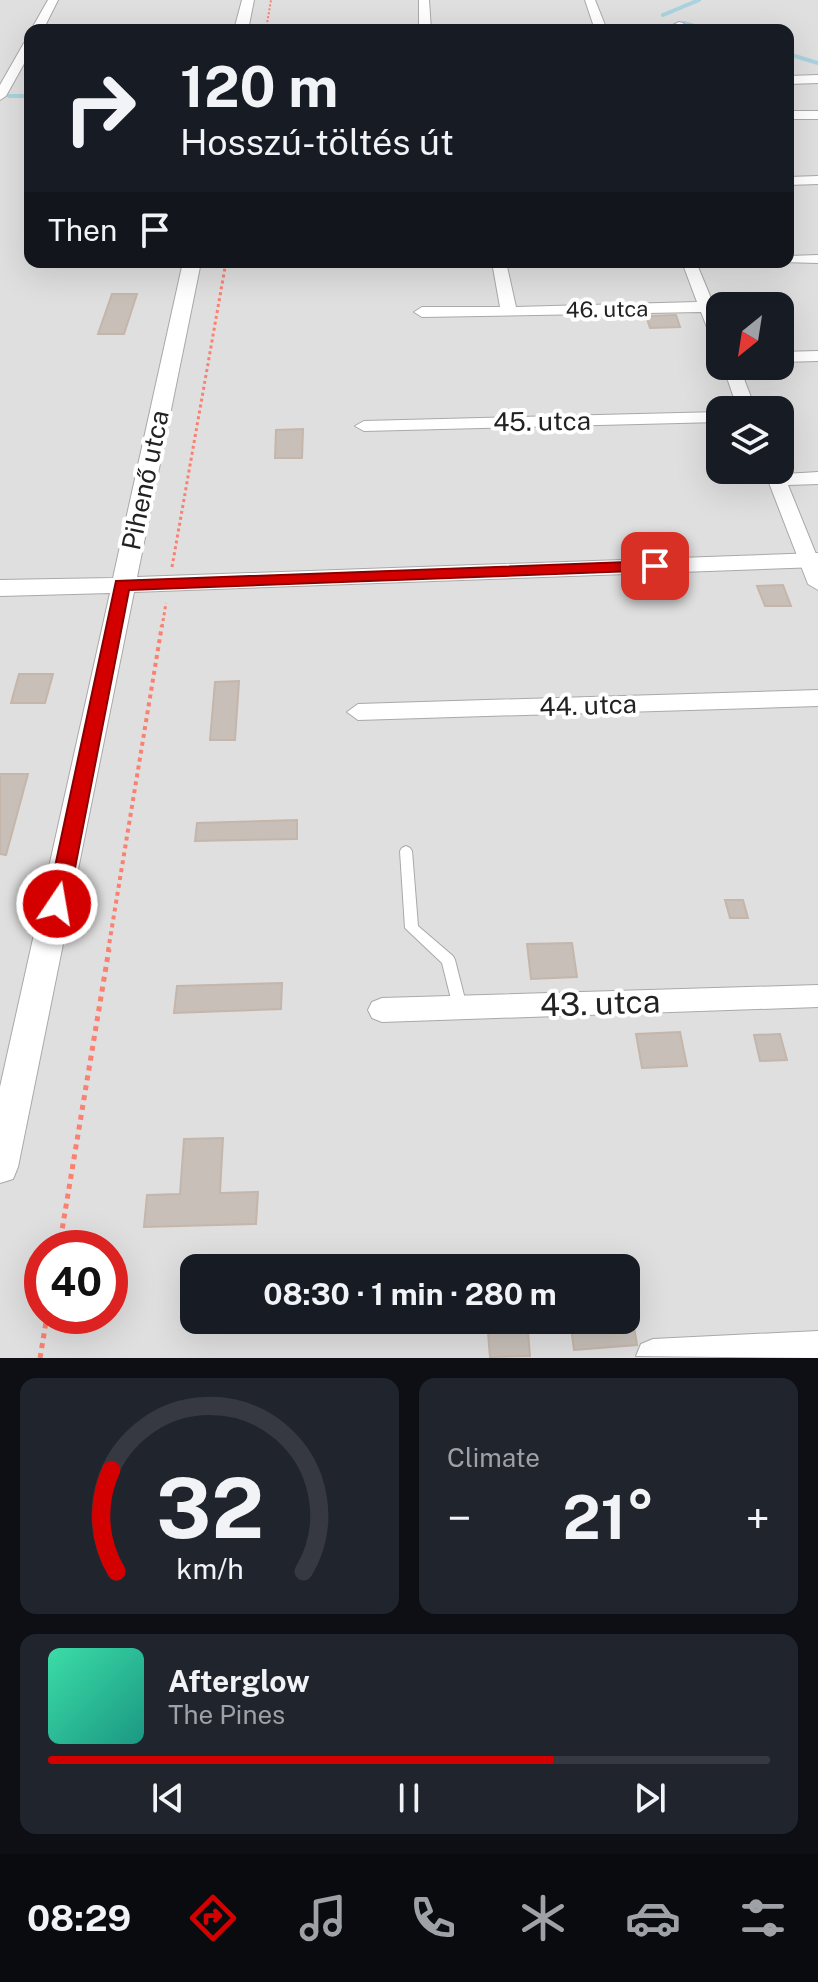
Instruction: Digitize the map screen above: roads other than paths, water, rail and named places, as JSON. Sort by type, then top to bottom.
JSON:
[{"type":"street","points":[[40,24],[53,0]]},
{"type":"street","points":[[242,24],[248,0]]},
{"type":"street","points":[[424,0],[425,24]]},
{"type":"street","points":[[590,0],[599,24]]},
{"type":"street","points":[[0,96],[24,54]]},
{"type":"street","points":[[794,80],[818,79]]},
{"type":"street","points":[[794,115],[818,115]]},
{"type":"street","points":[[794,181],[818,180]]},
{"type":"street","points":[[794,260],[818,259]]},
{"type":"street","name":"Pihenő utca","points":[[0,1167],[191,268]]},
{"type":"street","points":[[500,268],[509,312]]},
{"type":"street","points":[[691,268],[705,307]]},
{"type":"street","name":"46. utca","points":[[422,312],[705,307]]},
{"type":"street","points":[[794,357],[818,356]]},
{"type":"street","name":"45. utca","points":[[364,426],[706,417]]},
{"type":"street","points":[[794,476],[818,478]]},
{"type":"street","points":[[779,484],[813,560],[818,584]]},
{"type":"street","points":[[0,588],[813,560]]},
{"type":"street","name":"44. utca","points":[[358,712],[818,698]]},
{"type":"street","name":"43. utca","points":[[382,1010],[818,996]]},
{"type":"street","points":[[653,1356],[818,1348]]},
{"type":"lane","points":[[406,851],[412,928],[448,960],[460,1008]]},
{"type":"waterway","points":[[663,15],[699,0]]},
{"type":"waterway","points":[[794,56],[818,63]]},
{"type":"waterway","points":[[9,96],[24,96]]}]
